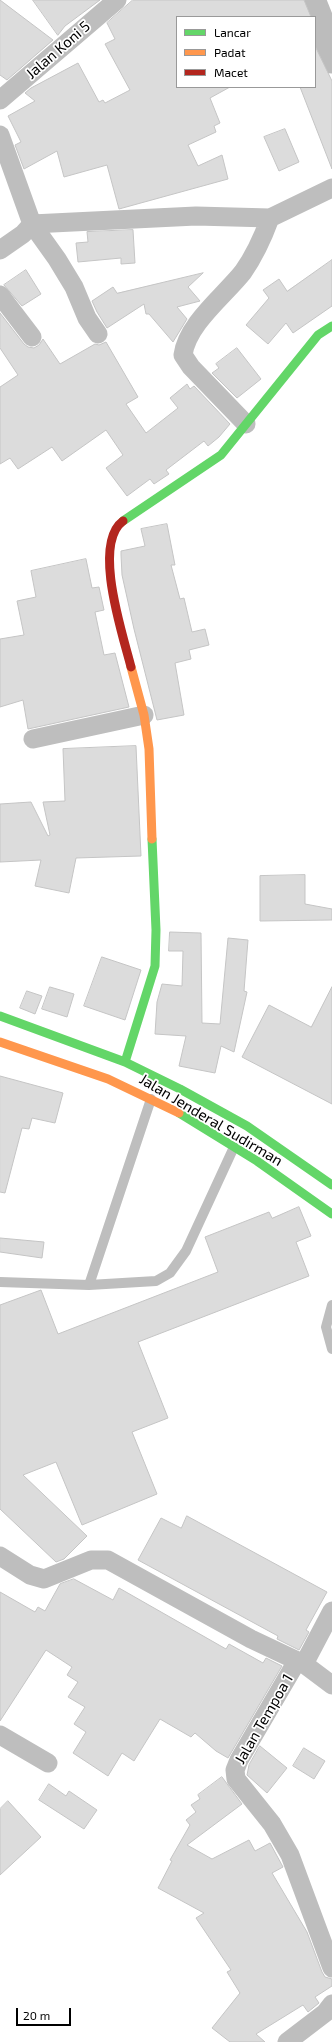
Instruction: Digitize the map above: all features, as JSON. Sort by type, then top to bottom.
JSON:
[{"type":"main road","points":[[125,1062],[155,966],[156,930],[154,853],[149,749],[144,715],[122,632],[110,577],[108,554],[111,538],[119,524],[221,454],[318,335],[332,326]]},
{"type":"main road","name":"Jalan Jenderal Sudirman","points":[[0,1016],[19,1021],[125,1062],[180,1089],[247,1126],[332,1185]]},
{"type":"main road","points":[[13,1040],[19,1021]]},
{"type":"main road","name":"Jalan Jenderal Sudirman","points":[[0,1042],[13,1040],[116,1082],[151,1099],[254,1158],[332,1214]]},
{"type":"street","name":"Jalan Koni 5","points":[[0,100],[109,2]]},
{"type":"street","points":[[0,135],[32,224],[71,282],[87,318],[98,334]]},
{"type":"street","points":[[0,250],[23,234],[32,224],[196,216],[270,218],[332,188]]},
{"type":"street","points":[[246,424],[191,366],[183,355],[184,344],[193,330],[243,271],[260,245],[270,218]]},
{"type":"street","points":[[0,295],[32,337]]},
{"type":"street","points":[[33,739],[144,715]]},
{"type":"street","points":[[0,1556],[30,1575],[44,1579],[91,1560],[108,1560],[251,1639],[301,1662],[332,1685]]},
{"type":"street","name":"Jalan Tempoa 1","points":[[332,1611],[239,1760],[235,1770],[236,1779],[272,1824],[290,1856],[332,1968]]},
{"type":"street","points":[[0,1735],[48,1763]]},
{"type":"street","points":[[288,2042],[325,2013],[332,2004]]},
{"type":"lane","points":[[89,1285],[151,1099]]},
{"type":"lane","points":[[0,1282],[89,1285],[156,1281],[170,1273],[186,1251],[234,1147]]},
{"type":"lane","points":[[332,1305],[326,1327],[332,1349]]},
{"type":"building","points":[[0,0],[53,40],[7,80],[0,75]]},
{"type":"building","points":[[33,0],[100,0],[65,26],[58,35]]},
{"type":"building","points":[[133,0],[304,0],[311,16],[176,16],[176,88],[228,88],[210,98],[220,123],[214,126],[216,132],[188,145],[198,166],[222,155],[228,179],[119,209],[107,165],[64,177],[57,151],[24,169],[15,145],[21,142],[8,116],[35,101],[25,93],[31,88],[78,63],[99,102],[103,100],[105,103],[130,90],[105,44],[115,39],[107,23]]},
{"type":"building","points":[[316,48],[332,81],[332,169],[300,88],[316,88]]},
{"type":"building","points":[[285,129],[299,162],[279,171],[264,137]]},
{"type":"building","points":[[133,230],[135,263],[121,264],[121,258],[78,262],[76,243],[88,242],[87,232]]},
{"type":"building","points":[[332,260],[332,306],[293,333],[286,323],[268,344],[246,325],[269,298],[263,290],[279,279],[287,291]]},
{"type":"building","points":[[26,270],[41,294],[22,306],[4,285]]},
{"type":"building","points":[[203,273],[188,287],[200,301],[177,307],[187,319],[173,342],[149,314],[146,314],[144,304],[107,328],[92,301],[113,287],[117,293]]},
{"type":"building","points":[[0,313],[24,344],[28,347],[34,348],[39,345],[43,339],[60,364],[95,344],[99,345],[106,342],[138,397],[126,404],[146,433],[178,408],[170,398],[187,384],[190,389],[194,386],[230,424],[219,437],[208,446],[204,441],[166,470],[169,474],[154,484],[150,479],[127,496],[106,468],[123,455],[106,430],[62,461],[52,447],[18,469],[10,458],[0,464],[0,387],[18,375],[0,348]]},
{"type":"building","points":[[237,348],[261,379],[237,398],[212,373],[219,368],[216,364]]},
{"type":"building","points":[[167,524],[175,565],[171,565],[180,599],[184,598],[192,632],[205,629],[209,645],[189,650],[191,659],[175,663],[184,715],[157,720],[122,575],[121,551],[145,546],[141,529]]},
{"type":"building","points":[[86,559],[92,588],[99,587],[104,610],[95,612],[104,655],[115,653],[129,707],[28,729],[23,700],[0,707],[0,639],[24,635],[17,601],[36,597],[31,571]]},
{"type":"building","points":[[136,746],[141,856],[76,858],[69,893],[35,886],[41,860],[0,862],[0,804],[31,802],[48,836],[50,835],[43,802],[65,801],[63,749]]},
{"type":"building","points":[[305,875],[305,904],[332,909],[332,920],[260,921],[260,876]]},
{"type":"building","points":[[170,932],[201,933],[202,1023],[220,1024],[228,938],[248,940],[244,991],[247,992],[234,1052],[221,1046],[215,1073],[179,1066],[186,1036],[155,1034],[157,1002],[162,984],[182,986],[183,951],[169,951]]},
{"type":"building","points":[[102,957],[141,970],[125,1020],[84,1006]]},
{"type":"building","points":[[50,987],[74,994],[67,1017],[42,1009]]},
{"type":"building","points":[[332,987],[332,1104],[242,1057],[269,1005],[311,1027]]},
{"type":"building","points":[[27,991],[42,996],[35,1014],[20,1008]]},
{"type":"building","points":[[0,1076],[63,1093],[55,1123],[32,1118],[29,1129],[22,1128],[5,1193],[0,1192]]},
{"type":"building","points":[[299,1207],[311,1236],[296,1242],[309,1276],[138,1342],[168,1418],[132,1432],[157,1494],[82,1525],[56,1462],[23,1475],[87,1536],[64,1559],[56,1562],[0,1509],[0,1305],[41,1290],[58,1334],[218,1272],[205,1237],[269,1212],[272,1218]]},
{"type":"building","points":[[0,1238],[44,1242],[42,1258],[0,1252]]},
{"type":"building","points":[[187,1516],[327,1592],[306,1630],[309,1632],[299,1650],[277,1639],[278,1636],[138,1560],[161,1518],[181,1528]]},
{"type":"building","points":[[74,1579],[113,1600],[119,1588],[226,1649],[229,1644],[263,1663],[266,1658],[282,1666],[228,1758],[216,1751],[195,1733],[191,1737],[160,1719],[134,1761],[122,1753],[108,1776],[73,1753],[86,1732],[74,1724],[85,1707],[68,1697],[78,1682],[67,1675],[72,1667],[46,1650],[0,1721],[0,1592],[35,1612],[38,1607],[45,1611],[60,1584]]},
{"type":"building","points":[[260,1746],[287,1768],[267,1793],[247,1775],[249,1765]]},
{"type":"building","points":[[304,1748],[325,1761],[314,1779],[293,1766]]},
{"type":"building","points":[[222,1777],[242,1804],[187,1845],[212,1859],[249,1840],[255,1851],[270,1843],[283,1867],[272,1873],[307,1932],[322,1972],[325,1977],[332,1979],[332,1986],[315,1997],[319,2003],[308,2012],[303,2005],[256,2034],[265,2042],[230,2042],[212,2028],[240,1993],[227,1972],[231,1970],[196,1918],[204,1913],[158,1888],[172,1861],[170,1860],[190,1825],[186,1820],[196,1812],[191,1805],[200,1799],[198,1795]]},
{"type":"building","points":[[49,1784],[66,1796],[69,1791],[97,1810],[84,1829],[39,1800]]},
{"type":"building","points":[[8,1801],[41,1837],[0,1875],[0,1809]]},
{"type":"waterway","points":[[309,0],[315,16]]},
{"type":"waterway","points":[[316,17],[332,57]]},
{"type":"traffic: fast","points":[[123,521],[221,455],[318,335],[332,326]]},
{"type":"traffic: fast","points":[[125,1062],[155,966],[156,930],[152,839]]},
{"type":"traffic: fast","points":[[0,1016],[125,1062],[180,1089],[247,1126],[332,1185]]},
{"type":"traffic: fast","points":[[179,1113],[257,1161],[332,1214]]},
{"type":"traffic: slow","points":[[131,667],[144,715],[149,749],[152,839]]},
{"type":"traffic: slow","points":[[0,1042],[108,1079],[179,1113]]},
{"type":"traffic: jam","points":[[123,521],[114,533],[110,549],[110,569],[112,591],[131,667]]}]
